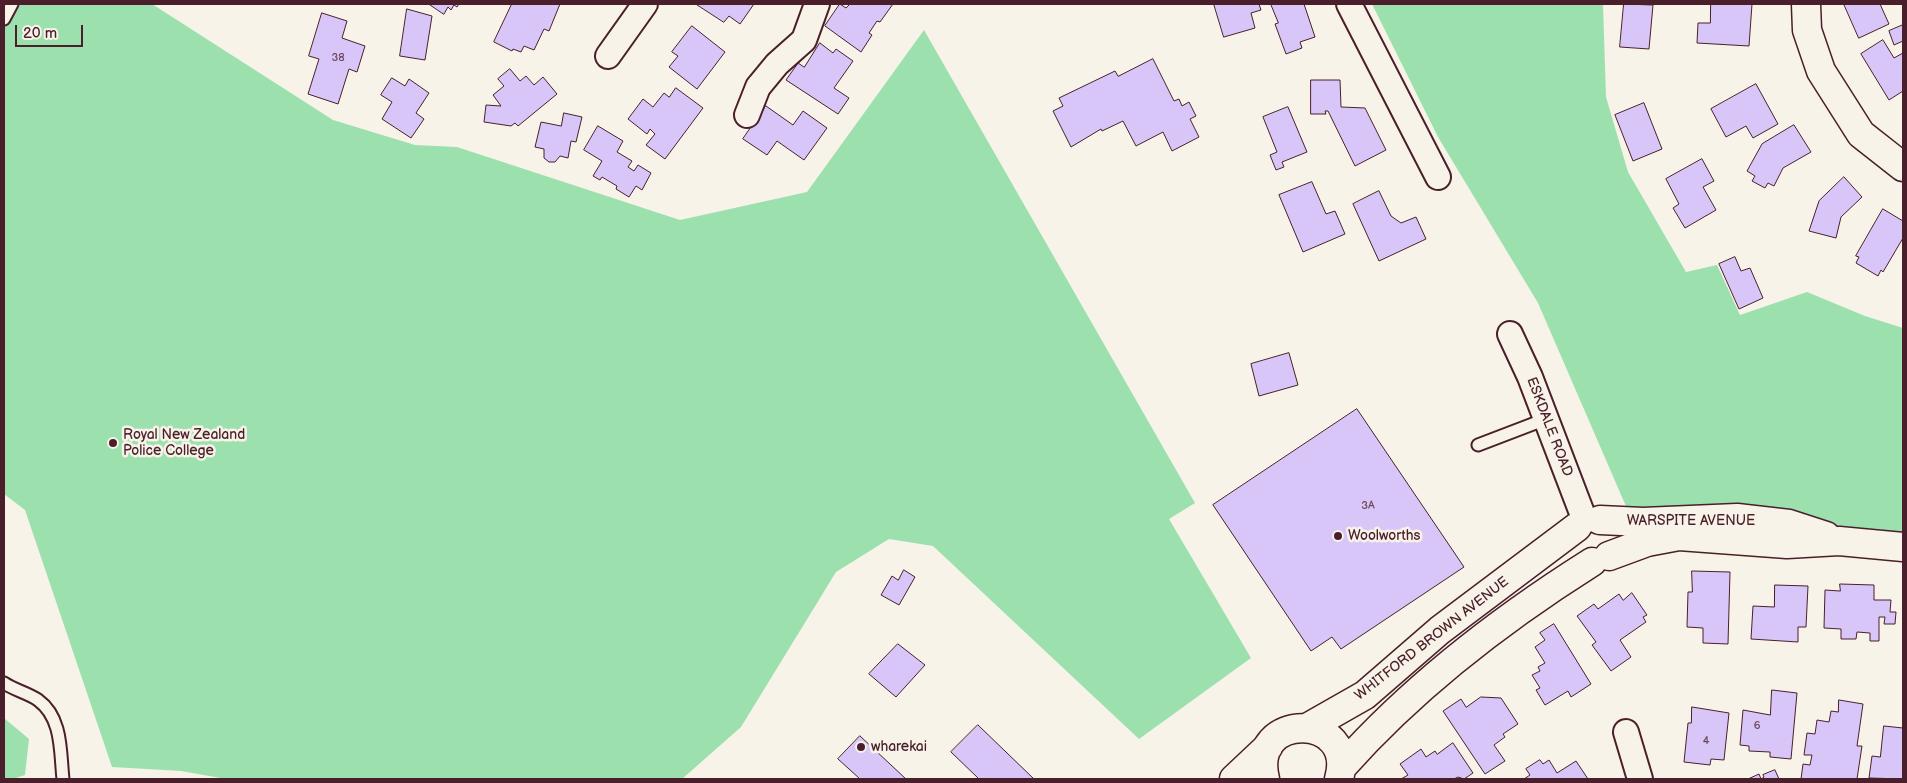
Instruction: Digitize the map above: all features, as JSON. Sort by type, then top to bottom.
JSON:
[{"type":"main road","points":[[1806,4],[1807,30],[1821,71],[1861,134],[1903,167]]},
{"type":"main road","name":"WARSPITE AVENUE","points":[[1588,522],[1644,522],[1737,518],[1789,524],[1839,541]]},
{"type":"main road","points":[[1588,522],[1608,524],[1615,534],[1615,546],[1601,560],[1580,558],[1575,551],[1572,538],[1588,522]]},
{"type":"main road","name":"WHITFORD BROWN AVENUE","points":[[1268,747],[1276,737],[1288,730],[1307,728],[1365,695],[1440,630],[1588,522]]},
{"type":"main road","name":"WARSPITE AVENUE","points":[[1601,560],[1647,542],[1680,536],[1787,544],[1839,541],[1903,547]]},
{"type":"main road","name":"WHITFORD BROWN AVENUE","points":[[1340,773],[1466,649],[1547,591],[1601,560]]},
{"type":"main road","points":[[1307,728],[1319,731],[1334,743],[1340,755],[1340,773]]},
{"type":"main road","points":[[1234,779],[1268,747]]},
{"type":"main road","points":[[1265,779],[1263,766],[1268,747]]},
{"type":"street","points":[[608,56],[645,4]]},
{"type":"street","points":[[747,115],[758,87],[777,64],[804,40],[816,4]]},
{"type":"street","points":[[1349,4],[1438,177]]},
{"type":"street","name":"ESKDALE ROAD","points":[[1510,334],[1588,522]]},
{"type":"street","points":[[1626,732],[1640,779]]},
{"type":"lane","points":[[4,19],[12,4]]},
{"type":"lane","points":[[1478,445],[1546,419]]},
{"type":"lane","points":[[4,682],[14,690],[38,700],[49,711],[58,730],[63,779]]},
{"type":"green space","points":[[4,4],[152,4],[333,120],[415,145],[457,147],[680,220],[807,192],[924,30],[1195,503],[1169,519],[1251,658],[1139,739],[933,546],[889,539],[836,572],[741,727],[682,779],[226,779],[181,771],[112,767],[25,510],[4,494]]},
{"type":"green space","points":[[1372,4],[1603,4],[1606,97],[1628,172],[1686,272],[1717,265],[1740,315],[1807,292],[1865,316],[1903,328],[1903,541],[1638,534],[1538,303],[1438,137]]},
{"type":"green space","points":[[4,718],[29,739],[25,775],[13,779],[4,779]]},
{"type":"building","points":[[429,4],[459,4],[457,7],[454,5],[451,10],[448,7],[444,14]]},
{"type":"building","points":[[512,4],[560,4],[549,31],[544,29],[534,50],[524,46],[521,52],[513,49],[512,51],[494,42]]},
{"type":"building","points":[[696,4],[754,4],[740,24],[729,16],[724,22]]},
{"type":"building","points":[[840,4],[846,8],[850,4],[893,4],[869,33],[872,35],[861,52],[825,26]]},
{"type":"building","points":[[1214,4],[1259,4],[1261,10],[1251,13],[1255,28],[1224,37]]},
{"type":"building","points":[[1271,4],[1304,4],[1315,37],[1300,42],[1302,48],[1286,54],[1275,24],[1278,23]]},
{"type":"building","points":[[1624,4],[1653,5],[1649,49],[1620,47]]},
{"type":"building","points":[[1711,4],[1752,4],[1749,46],[1697,43],[1698,23],[1710,23]]},
{"type":"building","points":[[1844,4],[1880,4],[1889,24],[1859,38]]},
{"type":"building","points":[[407,9],[432,16],[425,60],[400,56]]},
{"type":"building","points":[[322,13],[347,21],[342,38],[365,46],[357,72],[349,69],[338,104],[308,94],[319,59],[309,56]]},
{"type":"building","points":[[1903,25],[1903,41],[1894,45],[1889,31]]},
{"type":"building","points":[[692,26],[725,52],[697,89],[669,67],[678,56],[672,52]]},
{"type":"building","points":[[1883,40],[1894,58],[1903,53],[1903,91],[1889,100],[1861,54]]},
{"type":"building","points":[[820,43],[833,53],[836,49],[853,61],[834,88],[849,98],[838,114],[786,80],[798,63],[804,67]]},
{"type":"building","points":[[1153,59],[1174,101],[1179,99],[1182,106],[1189,102],[1196,116],[1190,119],[1199,137],[1172,151],[1163,132],[1136,146],[1123,121],[1102,131],[1101,129],[1071,147],[1053,111],[1063,106],[1059,98],[1115,71],[1118,76]]},
{"type":"building","points":[[510,69],[520,81],[526,76],[534,85],[543,77],[557,94],[518,126],[515,123],[511,126],[484,122],[486,105],[501,106],[493,95],[504,86],[498,79]]},
{"type":"building","points":[[392,78],[405,86],[409,79],[429,93],[416,113],[424,119],[411,138],[382,119],[392,102],[381,95]]},
{"type":"building","points":[[1311,80],[1340,80],[1341,107],[1365,108],[1386,150],[1355,166],[1328,111],[1325,111],[1326,114],[1311,114]]},
{"type":"building","points":[[1756,84],[1778,124],[1753,138],[1746,126],[1726,137],[1711,109]]},
{"type":"building","points":[[676,88],[703,108],[665,159],[646,145],[655,134],[650,129],[647,134],[628,119],[643,99],[653,107],[664,93],[669,97]]},
{"type":"building","points":[[1644,103],[1662,149],[1633,161],[1615,115]]},
{"type":"building","points":[[766,106],[793,125],[803,111],[827,128],[804,160],[777,141],[767,155],[743,139]]},
{"type":"building","points":[[1288,107],[1307,152],[1282,162],[1284,167],[1276,170],[1270,155],[1277,152],[1263,117]]},
{"type":"building","points":[[564,113],[582,117],[576,142],[571,141],[568,158],[560,156],[555,162],[549,162],[544,158],[544,149],[535,147],[541,122],[561,126]]},
{"type":"building","points":[[1794,125],[1811,152],[1783,168],[1774,186],[1768,183],[1765,188],[1752,181],[1755,176],[1747,171],[1762,144]]},
{"type":"building","points":[[598,126],[623,141],[617,152],[632,161],[628,167],[634,171],[638,165],[651,173],[642,190],[636,186],[629,197],[616,189],[617,186],[602,177],[600,180],[593,176],[602,161],[584,150]]},
{"type":"building","points":[[1702,159],[1714,181],[1703,187],[1716,210],[1685,228],[1673,208],[1679,204],[1666,179]]},
{"type":"building","points":[[1844,177],[1862,197],[1841,217],[1836,238],[1809,231],[1819,201]]},
{"type":"building","points":[[1312,182],[1326,214],[1335,211],[1345,234],[1303,252],[1279,195]]},
{"type":"building","points":[[1379,191],[1391,216],[1401,223],[1416,217],[1426,239],[1379,261],[1353,204]]},
{"type":"building","points":[[1883,209],[1903,221],[1903,238],[1883,272],[1881,270],[1878,276],[1856,263],[1859,257],[1856,256]]},
{"type":"building","points":[[1735,257],[1741,271],[1750,268],[1763,298],[1739,309],[1719,264]]},
{"type":"building","points":[[1289,353],[1298,385],[1259,396],[1251,364]]},
{"type":"building","name":"Woolworths","points":[[1357,409],[1464,567],[1341,649],[1332,637],[1311,651],[1213,505]]},
{"type":"building","points":[[904,570],[915,577],[899,605],[881,595],[892,576],[898,580]]},
{"type":"building","points":[[1692,571],[1730,572],[1728,644],[1703,643],[1703,628],[1687,627],[1688,592],[1692,592]]},
{"type":"building","points":[[1840,584],[1874,585],[1874,600],[1891,600],[1890,612],[1896,612],[1895,624],[1884,624],[1885,617],[1879,617],[1879,641],[1870,641],[1870,633],[1857,632],[1856,639],[1841,639],[1841,629],[1824,628],[1825,590],[1840,591]]},
{"type":"building","points":[[1775,585],[1808,586],[1806,627],[1798,627],[1798,642],[1751,639],[1753,606],[1774,607]]},
{"type":"building","points":[[1632,593],[1647,615],[1643,617],[1646,622],[1620,640],[1631,657],[1611,671],[1592,645],[1596,642],[1577,616],[1594,604],[1598,609],[1619,594],[1623,600]]},
{"type":"building","points":[[1554,624],[1591,684],[1571,697],[1568,691],[1545,705],[1536,690],[1540,688],[1532,675],[1540,671],[1538,667],[1545,663],[1535,647],[1545,640],[1540,633]]},
{"type":"building","points":[[898,644],[925,665],[896,697],[869,674]]},
{"type":"building","points":[[1772,690],[1797,693],[1791,759],[1770,757],[1770,752],[1749,751],[1749,746],[1740,745],[1743,710],[1770,715]]},
{"type":"building","points":[[1481,697],[1501,698],[1518,724],[1503,734],[1505,737],[1494,745],[1505,761],[1485,774],[1443,711],[1461,699],[1466,707]]},
{"type":"building","points":[[1839,700],[1863,704],[1857,746],[1862,746],[1857,779],[1801,779],[1803,764],[1810,765],[1812,755],[1804,755],[1807,733],[1815,734],[1817,720],[1829,722],[1831,711],[1838,712]]},
{"type":"building","points":[[1692,707],[1729,713],[1724,760],[1711,759],[1710,765],[1684,762],[1688,723],[1691,723]]},
{"type":"building","points":[[978,725],[1034,779],[979,779],[951,752]]},
{"type":"building","points":[[1884,726],[1903,728],[1903,779],[1869,778],[1872,756],[1880,757]]},
{"type":"building","name":"wharekai","points":[[860,736],[906,779],[860,779],[838,759]]},
{"type":"building","points":[[1453,743],[1473,773],[1464,779],[1458,777],[1454,779],[1401,779],[1408,775],[1400,764],[1421,749],[1426,757],[1435,751],[1437,754]]},
{"type":"building","points":[[1540,760],[1543,764],[1549,760],[1557,773],[1576,761],[1588,779],[1524,779],[1530,775],[1526,769]]},
{"type":"building","points":[[1775,770],[1779,779],[1761,779],[1764,777],[1763,775]]},
{"type":"building","points":[[1759,774],[1761,779],[1748,779]]},
{"type":"place","name":"Royal New Zealand Police College","points":[[113,443]]},
{"type":"place","name":"Woolworths","points":[[1338,536]]},
{"type":"place","name":"wharekai","points":[[861,747]]}]
